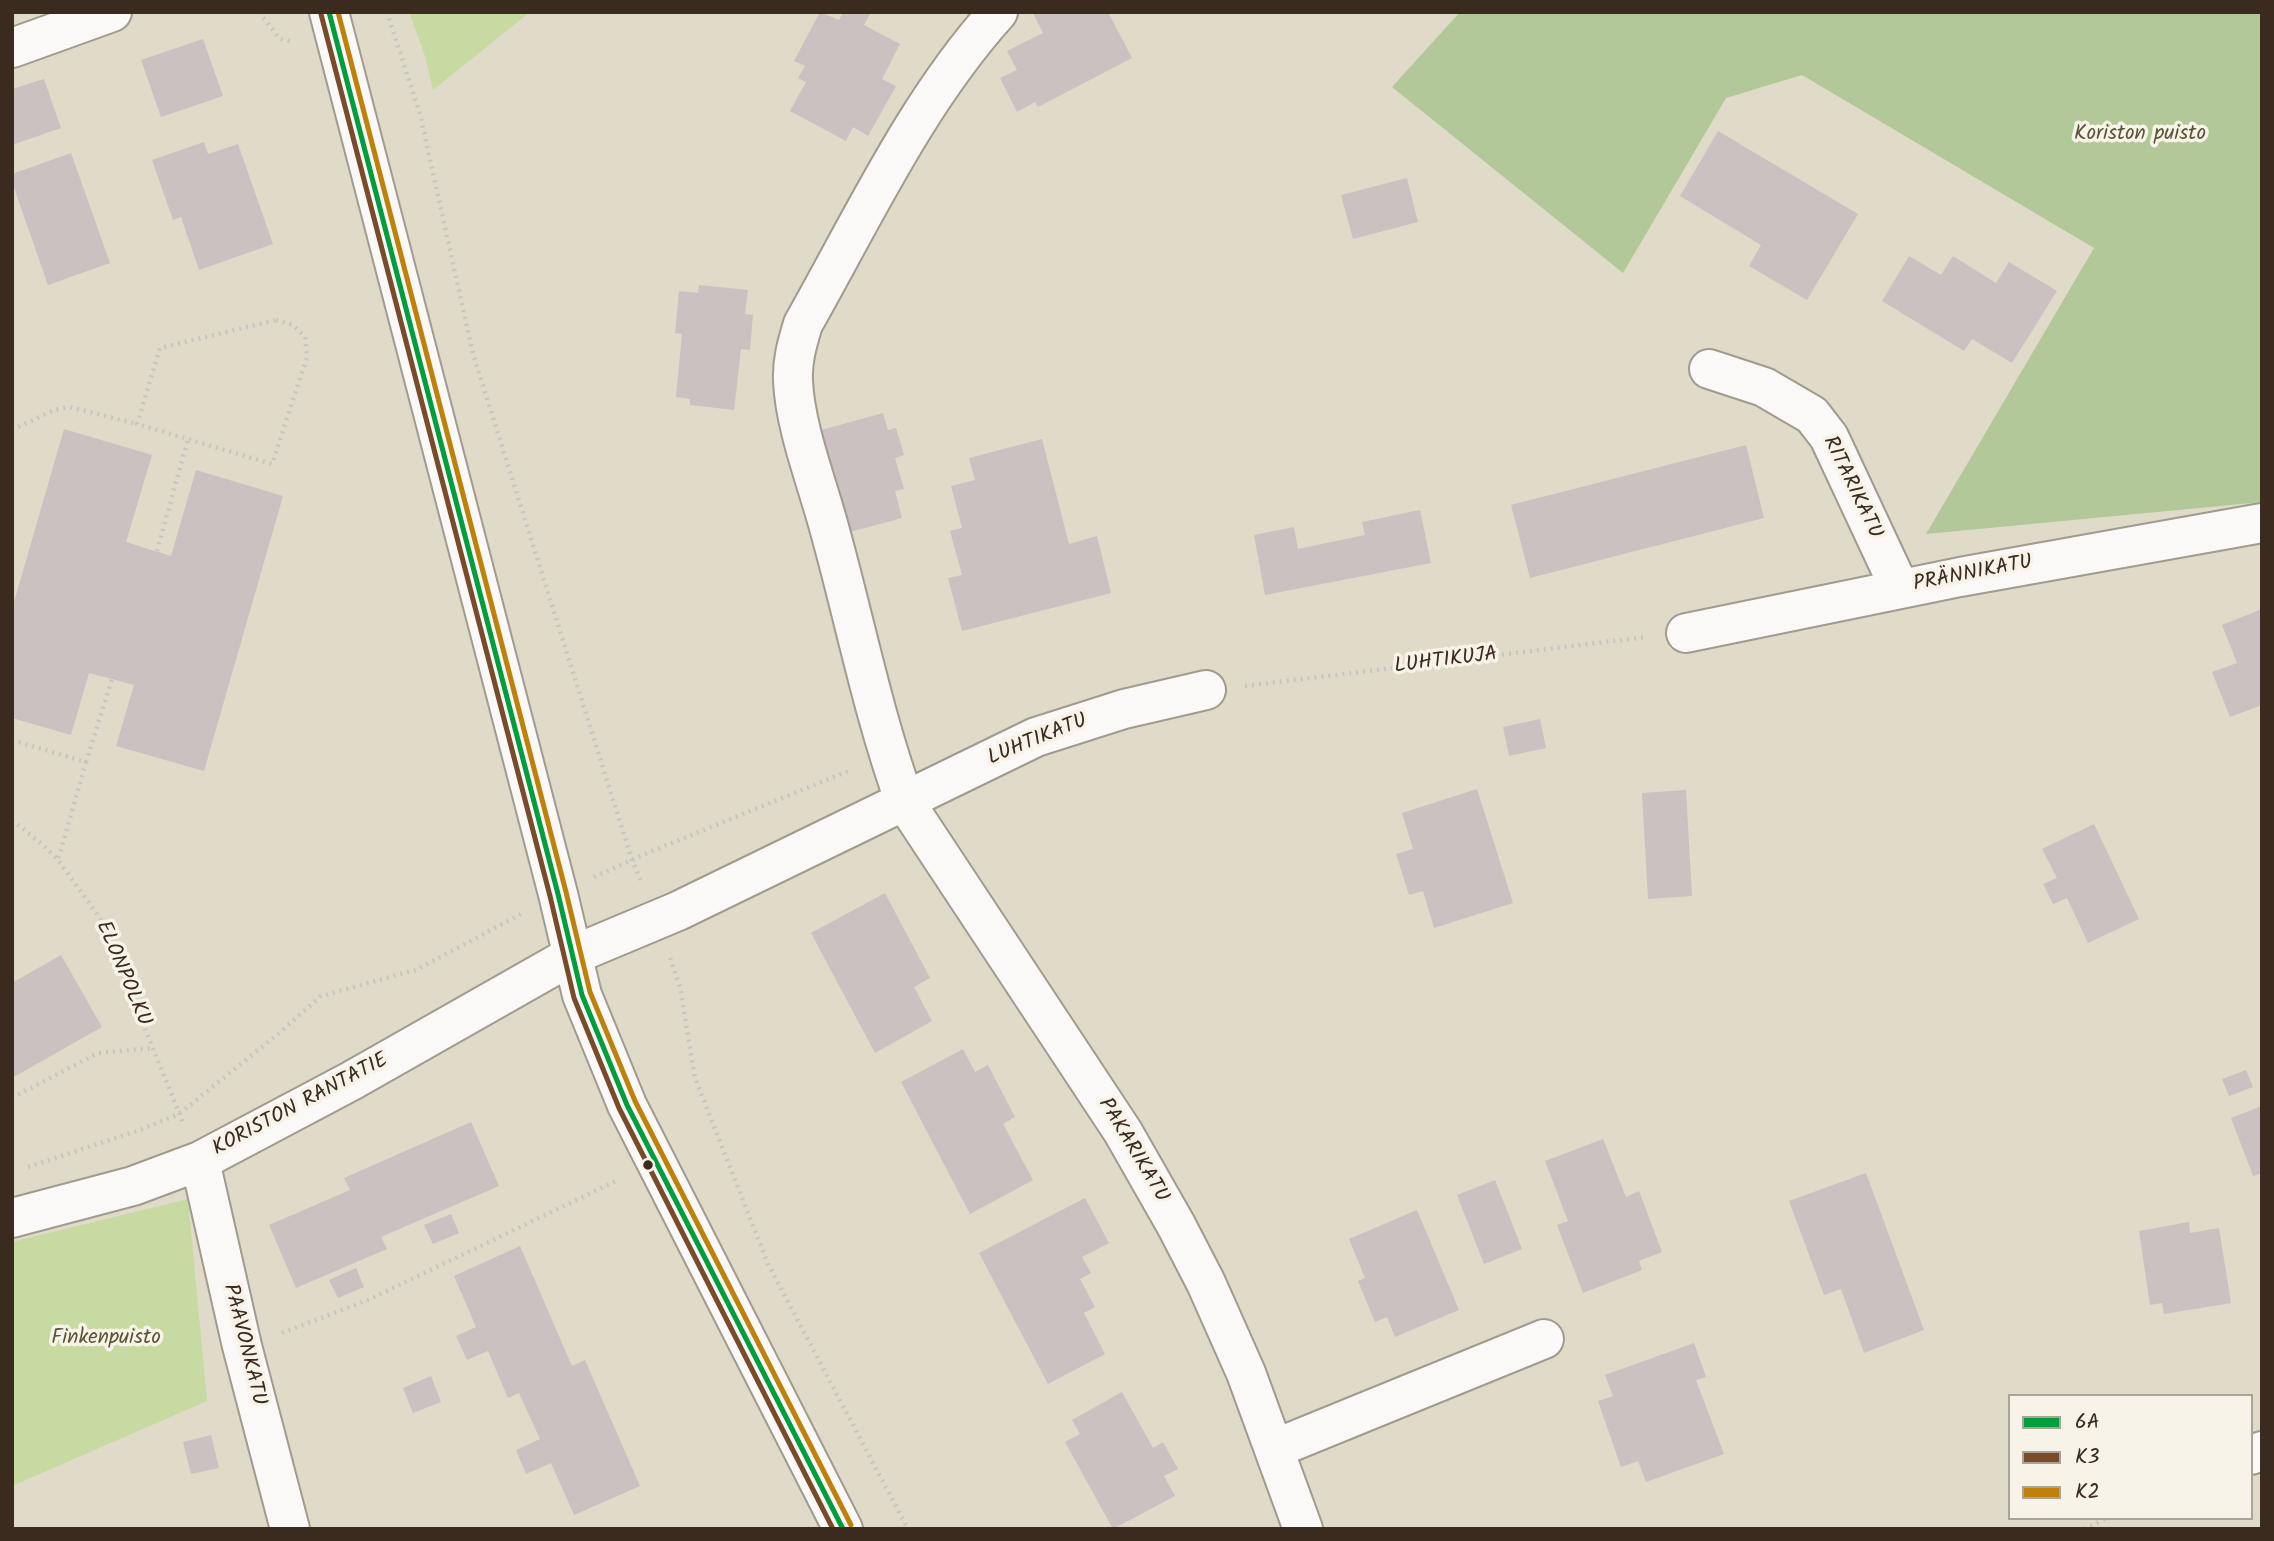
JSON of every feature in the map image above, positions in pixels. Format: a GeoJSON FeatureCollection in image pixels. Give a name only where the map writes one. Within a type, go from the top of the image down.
{"type":"FeatureCollection","features":[{"type":"Feature","properties":{"kind":"street"},"geometry":{"type":"LineString","coordinates":[[12,48],[112,12]]}},
{"type":"Feature","properties":{"kind":"street"},"geometry":{"type":"LineString","coordinates":[[329,12],[582,995],[627,1105],[844,1529]]}},
{"type":"Feature","properties":{"kind":"street","name":"PAKARIKATU"},"geometry":{"type":"LineString","coordinates":[[998,12],[967,46],[922,113],[803,324],[794,353],[793,382],[797,410],[831,532],[887,755],[905,802],[1136,1155],[1206,1283],[1245,1373],[1303,1529]]}},
{"type":"Feature","properties":{"kind":"street","name":"RITARIKATU"},"geometry":{"type":"LineString","coordinates":[[1709,369],[1764,387],[1812,415],[1829,438],[1900,589]]}},
{"type":"Feature","properties":{"kind":"street","name":"PRÄNNIKATU"},"geometry":{"type":"LineString","coordinates":[[1686,633],[1900,589],[2262,523]]}},
{"type":"Feature","properties":{"kind":"street","name":"LUHTIKATU"},"geometry":{"type":"LineString","coordinates":[[573,955],[678,911],[1036,737],[1124,709],[1206,690]]}},
{"type":"Feature","properties":{"kind":"street","name":"KORISTON RANTATIE"},"geometry":{"type":"LineString","coordinates":[[12,1218],[133,1186],[200,1161],[351,1081],[573,955]]}},
{"type":"Feature","properties":{"kind":"street","name":"PAAVONKATU"},"geometry":{"type":"LineString","coordinates":[[200,1161],[242,1346],[290,1529]]}},
{"type":"Feature","properties":{"kind":"street"},"geometry":{"type":"LineString","coordinates":[[1274,1450],[1544,1339]]}},
{"type":"Feature","properties":{"kind":"path"},"geometry":{"type":"LineString","coordinates":[[387,12],[420,114],[473,354],[632,860],[642,884]]}},
{"type":"Feature","properties":{"kind":"path"},"geometry":{"type":"LineString","coordinates":[[12,430],[54,410],[70,407],[272,464],[307,357],[304,337],[293,325],[276,320],[160,348],[137,424]]}},
{"type":"Feature","properties":{"kind":"path"},"geometry":{"type":"LineString","coordinates":[[157,551],[188,439]]}},
{"type":"Feature","properties":{"kind":"path","name":"LUHTIKUJA"},"geometry":{"type":"LineString","coordinates":[[1206,690],[1686,633]]}},
{"type":"Feature","properties":{"kind":"path"},"geometry":{"type":"LineString","coordinates":[[58,860],[112,679]]}},
{"type":"Feature","properties":{"kind":"path"},"geometry":{"type":"LineString","coordinates":[[12,740],[86,762]]}},
{"type":"Feature","properties":{"kind":"path"},"geometry":{"type":"LineString","coordinates":[[17,1171],[140,1130],[179,1114],[321,996],[416,970],[558,894],[632,860],[887,755]]}},
{"type":"Feature","properties":{"kind":"path","name":"ELONPOLKU"},"geometry":{"type":"LineString","coordinates":[[12,820],[58,860],[100,918],[179,1114]]}},
{"type":"Feature","properties":{"kind":"path"},"geometry":{"type":"LineString","coordinates":[[668,951],[680,987],[695,1078],[768,1264],[908,1529]]}},
{"type":"Feature","properties":{"kind":"path"},"geometry":{"type":"LineString","coordinates":[[12,1098],[98,1054],[152,1048]]}},
{"type":"Feature","properties":{"kind":"path"},"geometry":{"type":"LineString","coordinates":[[242,1346],[303,1327],[370,1299],[619,1180]]}},
{"type":"Feature","properties":{"kind":"path"},"geometry":{"type":"LineString","coordinates":[[2084,1529],[2103,1520]]}},
{"type":"Feature","properties":{"kind":"green space"},"geometry":{"type":"Polygon","coordinates":[[[409,12],[530,12],[433,90],[425,56],[409,12]]]}},
{"type":"Feature","properties":{"kind":"green space","name":"Koriston puisto"},"geometry":{"type":"Polygon","coordinates":[[[1460,12],[2262,12],[2262,502],[1926,534],[2094,248],[1802,75],[1726,98],[1623,273],[1392,87],[1460,12]]]}},
{"type":"Feature","properties":{"kind":"green space","name":"Finkenpuisto"},"geometry":{"type":"Polygon","coordinates":[[[188,1199],[207,1401],[12,1486],[12,1242],[188,1199]]]}},
{"type":"Feature","properties":{"kind":"building"},"geometry":{"type":"Polygon","coordinates":[[[820,12],[839,20],[843,12],[871,12],[864,25],[900,44],[882,79],[896,86],[868,136],[853,127],[846,141],[790,111],[806,82],[798,78],[805,66],[794,61],[820,12]]]}},
{"type":"Feature","properties":{"kind":"building"},"geometry":{"type":"Polygon","coordinates":[[[1108,12],[1132,58],[1038,107],[1035,102],[1017,112],[1000,78],[1017,70],[1007,51],[1043,33],[1033,13],[1108,12]]]}},
{"type":"Feature","properties":{"kind":"building"},"geometry":{"type":"Polygon","coordinates":[[[203,39],[223,96],[161,117],[141,60],[203,39]]]}},
{"type":"Feature","properties":{"kind":"building"},"geometry":{"type":"Polygon","coordinates":[[[44,79],[61,128],[12,145],[12,89],[44,79]]]}},
{"type":"Feature","properties":{"kind":"building"},"geometry":{"type":"Polygon","coordinates":[[[1718,131],[1858,214],[1807,300],[1749,266],[1761,245],[1680,196],[1718,131]]]}},
{"type":"Feature","properties":{"kind":"building"},"geometry":{"type":"Polygon","coordinates":[[[204,142],[208,154],[238,144],[273,244],[199,270],[181,217],[173,220],[152,160],[204,142]]]}},
{"type":"Feature","properties":{"kind":"building"},"geometry":{"type":"Polygon","coordinates":[[[71,153],[110,263],[48,285],[12,182],[12,174],[71,153]]]}},
{"type":"Feature","properties":{"kind":"building"},"geometry":{"type":"Polygon","coordinates":[[[1407,178],[1418,222],[1353,239],[1341,195],[1407,178]]]}},
{"type":"Feature","properties":{"kind":"building"},"geometry":{"type":"Polygon","coordinates":[[[1909,256],[1941,275],[1953,256],[1996,283],[2009,262],[2057,291],[2012,363],[1972,339],[1964,351],[1882,301],[1909,256]]]}},
{"type":"Feature","properties":{"kind":"building"},"geometry":{"type":"Polygon","coordinates":[[[699,285],[748,290],[745,314],[753,315],[750,350],[741,349],[734,410],[690,405],[690,399],[676,397],[682,334],[675,333],[679,291],[698,293],[699,285]]]}},
{"type":"Feature","properties":{"kind":"building"},"geometry":{"type":"Polygon","coordinates":[[[883,413],[888,430],[896,428],[904,455],[895,458],[904,489],[895,491],[902,518],[846,533],[818,431],[883,413]]]}},
{"type":"Feature","properties":{"kind":"building"},"geometry":{"type":"Polygon","coordinates":[[[64,429],[152,455],[126,542],[171,556],[196,470],[283,496],[204,771],[116,746],[134,685],[89,673],[71,735],[12,718],[12,609],[64,429]]]}},
{"type":"Feature","properties":{"kind":"building"},"geometry":{"type":"Polygon","coordinates":[[[1042,439],[1069,544],[1097,536],[1111,593],[962,631],[948,578],[962,575],[950,531],[962,528],[951,486],[975,480],[969,458],[1042,439]]]}},
{"type":"Feature","properties":{"kind":"building"},"geometry":{"type":"Polygon","coordinates":[[[1746,445],[1764,518],[1530,578],[1511,505],[1746,445]]]}},
{"type":"Feature","properties":{"kind":"building"},"geometry":{"type":"Polygon","coordinates":[[[1420,510],[1431,563],[1265,595],[1254,535],[1294,527],[1298,549],[1365,535],[1362,522],[1420,510]]]}},
{"type":"Feature","properties":{"kind":"building"},"geometry":{"type":"Polygon","coordinates":[[[2262,609],[2262,705],[2230,717],[2212,672],[2237,663],[2222,625],[2262,609]]]}},
{"type":"Feature","properties":{"kind":"building"},"geometry":{"type":"Polygon","coordinates":[[[1540,719],[1546,748],[1509,756],[1503,727],[1540,719]]]}},
{"type":"Feature","properties":{"kind":"building"},"geometry":{"type":"Polygon","coordinates":[[[1477,789],[1513,903],[1434,928],[1423,891],[1409,895],[1396,854],[1413,849],[1402,813],[1477,789]]]}},
{"type":"Feature","properties":{"kind":"building"},"geometry":{"type":"Polygon","coordinates":[[[1686,790],[1692,896],[1648,899],[1642,793],[1686,790]]]}},
{"type":"Feature","properties":{"kind":"building"},"geometry":{"type":"Polygon","coordinates":[[[2094,824],[2139,919],[2088,943],[2067,898],[2053,904],[2043,884],[2057,878],[2042,849],[2094,824]]]}},
{"type":"Feature","properties":{"kind":"building"},"geometry":{"type":"Polygon","coordinates":[[[885,893],[930,978],[914,987],[932,1021],[875,1053],[811,933],[885,893]]]}},
{"type":"Feature","properties":{"kind":"building"},"geometry":{"type":"Polygon","coordinates":[[[61,955],[102,1027],[12,1078],[12,983],[61,955]]]}},
{"type":"Feature","properties":{"kind":"building"},"geometry":{"type":"Polygon","coordinates":[[[963,1049],[975,1072],[988,1065],[1015,1117],[1003,1124],[1033,1180],[970,1214],[901,1082],[963,1049]]]}},
{"type":"Feature","properties":{"kind":"building"},"geometry":{"type":"Polygon","coordinates":[[[2246,1070],[2253,1087],[2229,1096],[2222,1079],[2246,1070]]]}},
{"type":"Feature","properties":{"kind":"building"},"geometry":{"type":"Polygon","coordinates":[[[2262,1106],[2262,1173],[2253,1176],[2231,1118],[2262,1106]]]}},
{"type":"Feature","properties":{"kind":"building"},"geometry":{"type":"Polygon","coordinates":[[[471,1122],[499,1186],[381,1237],[387,1249],[296,1288],[269,1225],[350,1190],[344,1178],[471,1122]]]}},
{"type":"Feature","properties":{"kind":"building"},"geometry":{"type":"Polygon","coordinates":[[[1603,1139],[1626,1197],[1639,1191],[1662,1252],[1639,1261],[1642,1270],[1583,1293],[1557,1225],[1568,1221],[1545,1161],[1603,1139]]]}},
{"type":"Feature","properties":{"kind":"building"},"geometry":{"type":"Polygon","coordinates":[[[1866,1173],[1924,1330],[1864,1353],[1841,1289],[1824,1295],[1789,1201],[1866,1173]]]}},
{"type":"Feature","properties":{"kind":"building"},"geometry":{"type":"Polygon","coordinates":[[[1495,1180],[1522,1249],[1484,1264],[1457,1195],[1495,1180]]]}},
{"type":"Feature","properties":{"kind":"building"},"geometry":{"type":"Polygon","coordinates":[[[1085,1198],[1109,1243],[1082,1257],[1091,1273],[1080,1279],[1095,1307],[1084,1313],[1105,1354],[1048,1384],[979,1253],[1085,1198]]]}},
{"type":"Feature","properties":{"kind":"building"},"geometry":{"type":"Polygon","coordinates":[[[1417,1210],[1459,1310],[1395,1337],[1387,1317],[1375,1322],[1358,1281],[1365,1278],[1349,1239],[1417,1210]]]}},
{"type":"Feature","properties":{"kind":"building"},"geometry":{"type":"Polygon","coordinates":[[[451,1214],[459,1233],[433,1244],[424,1225],[451,1214]]]}},
{"type":"Feature","properties":{"kind":"building"},"geometry":{"type":"Polygon","coordinates":[[[2189,1222],[2190,1233],[2219,1228],[2231,1303],[2164,1314],[2162,1303],[2150,1305],[2139,1231],[2189,1222]]]}},
{"type":"Feature","properties":{"kind":"building"},"geometry":{"type":"Polygon","coordinates":[[[520,1246],[572,1366],[585,1360],[640,1486],[574,1515],[551,1463],[526,1474],[516,1450],[540,1439],[519,1393],[508,1398],[488,1351],[467,1360],[456,1336],[476,1327],[454,1276],[520,1246]]]}},
{"type":"Feature","properties":{"kind":"building"},"geometry":{"type":"Polygon","coordinates":[[[356,1268],[364,1287],[338,1298],[329,1280],[356,1268]]]}},
{"type":"Feature","properties":{"kind":"building"},"geometry":{"type":"Polygon","coordinates":[[[1694,1343],[1706,1377],[1696,1380],[1724,1454],[1646,1482],[1638,1461],[1621,1467],[1598,1401],[1613,1396],[1605,1375],[1694,1343]]]}},
{"type":"Feature","properties":{"kind":"building"},"geometry":{"type":"Polygon","coordinates":[[[431,1376],[441,1402],[413,1413],[403,1388],[431,1376]]]}},
{"type":"Feature","properties":{"kind":"building"},"geometry":{"type":"Polygon","coordinates":[[[1122,1392],[1153,1448],[1163,1442],[1178,1469],[1164,1476],[1175,1496],[1113,1529],[1065,1442],[1080,1434],[1072,1420],[1122,1392]]]}},
{"type":"Feature","properties":{"kind":"building"},"geometry":{"type":"Polygon","coordinates":[[[211,1435],[219,1468],[191,1474],[183,1442],[211,1435]]]}},
{"type":"Feature","properties":{"kind":"transit line","name":"6A"},"geometry":{"type":"LineString","coordinates":[[329,12],[582,995],[627,1105],[843,1529]]}},
{"type":"Feature","properties":{"kind":"transit line","name":"K2"},"geometry":{"type":"LineString","coordinates":[[338,12],[590,992],[635,1101],[851,1525]]}},
{"type":"Feature","properties":{"kind":"transit line","name":"K3"},"geometry":{"type":"LineString","coordinates":[[321,14],[550,896],[574,998],[619,1108],[833,1529]]}}]}
